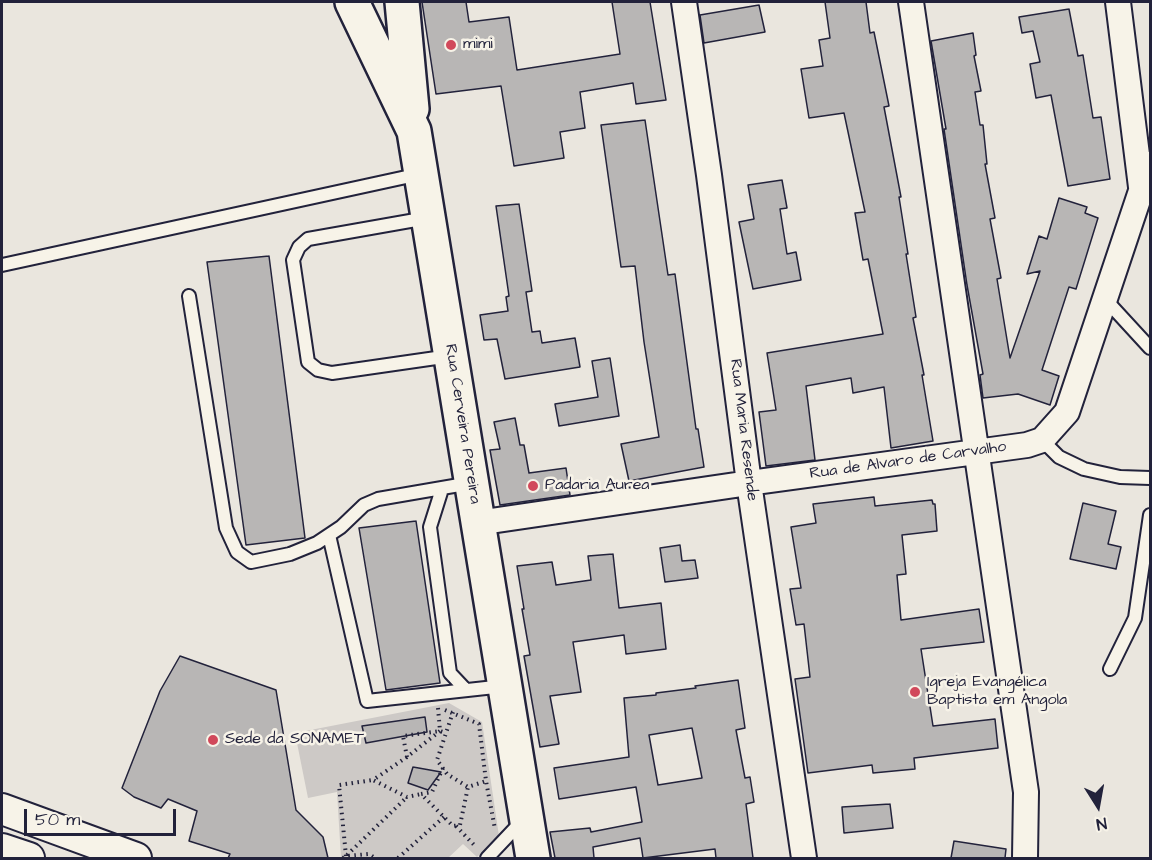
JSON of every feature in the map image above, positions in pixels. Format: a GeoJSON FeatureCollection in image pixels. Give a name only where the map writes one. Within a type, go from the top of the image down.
{"type":"FeatureCollection","features":[{"type":"Feature","properties":{"kind":"main road","name":"Rua Cerveira Pereira"},"geometry":{"type":"LineString","coordinates":[[352,2],[414,131],[451,356],[456,486],[477,523],[533,858]]}},
{"type":"Feature","properties":{"kind":"main road"},"geometry":{"type":"LineString","coordinates":[[402,2],[414,131]]}},
{"type":"Feature","properties":{"kind":"street","name":"Rua Maria Resende"},"geometry":{"type":"LineString","coordinates":[[684,2],[749,483],[804,858]]}},
{"type":"Feature","properties":{"kind":"street"},"geometry":{"type":"LineString","coordinates":[[911,2],[1026,792],[1025,858]]}},
{"type":"Feature","properties":{"kind":"street"},"geometry":{"type":"LineString","coordinates":[[1119,2],[1142,190]]}},
{"type":"Feature","properties":{"kind":"street"},"geometry":{"type":"LineString","coordinates":[[1042,440],[1067,412],[1150,164]]}},
{"type":"Feature","properties":{"kind":"street","name":"Rua de Alvaro de Carvalho"},"geometry":{"type":"LineString","coordinates":[[477,523],[1028,445],[1042,440]]}},
{"type":"Feature","properties":{"kind":"street"},"geometry":{"type":"LineString","coordinates":[[2,810],[136,858]]}},
{"type":"Feature","properties":{"kind":"street"},"geometry":{"type":"LineString","coordinates":[[2,849],[29,858]]}},
{"type":"Feature","properties":{"kind":"lane"},"geometry":{"type":"LineString","coordinates":[[2,265],[421,174]]}},
{"type":"Feature","properties":{"kind":"lane"},"geometry":{"type":"LineString","coordinates":[[428,218],[308,239],[299,247],[293,260],[308,362],[318,370],[332,374],[451,356]]}},
{"type":"Feature","properties":{"kind":"lane"},"geometry":{"type":"LineString","coordinates":[[189,297],[226,528],[237,552],[251,562],[290,554],[317,543],[341,526],[364,505],[378,499],[456,486]]}},
{"type":"Feature","properties":{"kind":"lane"},"geometry":{"type":"LineString","coordinates":[[1105,299],[1150,348]]}},
{"type":"Feature","properties":{"kind":"lane"},"geometry":{"type":"LineString","coordinates":[[1042,440],[1059,457],[1084,469],[1120,477],[1150,478]]}},
{"type":"Feature","properties":{"kind":"lane"},"geometry":{"type":"LineString","coordinates":[[456,486],[430,527],[450,673],[466,690]]}},
{"type":"Feature","properties":{"kind":"lane"},"geometry":{"type":"LineString","coordinates":[[1110,669],[1135,618],[1150,515]]}},
{"type":"Feature","properties":{"kind":"lane"},"geometry":{"type":"LineString","coordinates":[[329,535],[367,701],[505,686]]}},
{"type":"Feature","properties":{"kind":"lane"},"geometry":{"type":"LineString","coordinates":[[482,854],[527,815]]}},
{"type":"Feature","properties":{"kind":"path"},"geometry":{"type":"LineString","coordinates":[[440,731],[438,708],[479,724],[486,781],[497,837]]}},
{"type":"Feature","properties":{"kind":"path"},"geometry":{"type":"LineString","coordinates":[[453,712],[437,760],[447,774],[468,787]]}},
{"type":"Feature","properties":{"kind":"path"},"geometry":{"type":"LineString","coordinates":[[344,857],[339,785],[373,780],[440,731]]}},
{"type":"Feature","properties":{"kind":"path"},"geometry":{"type":"LineString","coordinates":[[407,757],[404,736],[440,731],[446,733]]}},
{"type":"Feature","properties":{"kind":"path"},"geometry":{"type":"LineString","coordinates":[[344,857],[407,797],[432,792],[443,768]]}},
{"type":"Feature","properties":{"kind":"path"},"geometry":{"type":"LineString","coordinates":[[373,780],[407,797]]}},
{"type":"Feature","properties":{"kind":"path"},"geometry":{"type":"LineString","coordinates":[[468,787],[486,781]]}},
{"type":"Feature","properties":{"kind":"path"},"geometry":{"type":"LineString","coordinates":[[456,826],[460,825],[468,787]]}},
{"type":"Feature","properties":{"kind":"path"},"geometry":{"type":"LineString","coordinates":[[421,794],[482,854]]}},
{"type":"Feature","properties":{"kind":"path"},"geometry":{"type":"LineString","coordinates":[[398,858],[444,817]]}},
{"type":"Feature","properties":{"kind":"path"},"geometry":{"type":"LineString","coordinates":[[344,857],[375,858]]}},
{"type":"Feature","properties":{"kind":"shaded area"},"geometry":{"type":"Polygon","coordinates":[[[449,703],[482,722],[499,836],[477,857],[463,844],[448,858],[341,858],[337,792],[308,798],[295,733],[449,703]]]}},
{"type":"Feature","properties":{"kind":"building"},"geometry":{"type":"Polygon","coordinates":[[[422,2],[466,2],[469,22],[509,17],[517,70],[620,54],[612,2],[650,2],[666,100],[636,104],[633,83],[580,92],[585,128],[560,132],[564,158],[514,166],[501,86],[436,94],[422,2]]]}},
{"type":"Feature","properties":{"kind":"building"},"geometry":{"type":"Polygon","coordinates":[[[825,2],[866,2],[870,33],[874,32],[889,106],[884,107],[901,197],[899,197],[908,254],[906,254],[916,317],[913,318],[933,441],[891,448],[884,387],[853,393],[851,378],[806,386],[815,460],[766,466],[759,412],[776,410],[767,353],[883,334],[868,259],[863,260],[855,213],[865,212],[844,113],[809,118],[801,69],[823,66],[819,40],[830,38],[825,2]]]}},
{"type":"Feature","properties":{"kind":"building"},"geometry":{"type":"Polygon","coordinates":[[[759,5],[765,32],[704,43],[700,15],[759,5]]]}},
{"type":"Feature","properties":{"kind":"building"},"geometry":{"type":"Polygon","coordinates":[[[1069,9],[1078,56],[1083,55],[1093,118],[1101,117],[1110,179],[1068,186],[1051,95],[1036,98],[1030,64],[1040,62],[1033,31],[1022,33],[1019,17],[1069,9]]]}},
{"type":"Feature","properties":{"kind":"building"},"geometry":{"type":"Polygon","coordinates":[[[973,33],[976,55],[974,56],[981,91],[975,92],[980,125],[983,125],[987,164],[985,164],[995,218],[990,219],[1001,278],[997,279],[1010,358],[1040,271],[1027,274],[1039,236],[1047,239],[1059,198],[1087,207],[1085,213],[1098,218],[1076,289],[1069,287],[1042,370],[1059,376],[1050,405],[1018,394],[983,398],[980,375],[983,374],[967,285],[944,129],[946,129],[931,41],[973,33]]]}},
{"type":"Feature","properties":{"kind":"building"},"geometry":{"type":"Polygon","coordinates":[[[645,120],[668,275],[675,274],[696,429],[698,429],[704,467],[629,481],[621,444],[659,437],[635,266],[621,267],[601,125],[645,120]]]}},
{"type":"Feature","properties":{"kind":"building"},"geometry":{"type":"Polygon","coordinates":[[[782,180],[787,208],[780,209],[787,254],[796,252],[801,280],[753,289],[739,222],[754,219],[748,185],[782,180]]]}},
{"type":"Feature","properties":{"kind":"building"},"geometry":{"type":"Polygon","coordinates":[[[519,204],[532,291],[526,292],[532,332],[540,331],[542,343],[575,338],[580,367],[505,379],[497,339],[484,340],[480,315],[508,311],[506,297],[509,296],[496,206],[519,204]]]}},
{"type":"Feature","properties":{"kind":"building"},"geometry":{"type":"Polygon","coordinates":[[[269,256],[305,538],[246,545],[207,262],[269,256]]]}},
{"type":"Feature","properties":{"kind":"building"},"geometry":{"type":"Polygon","coordinates":[[[610,358],[619,416],[559,426],[555,404],[598,397],[592,361],[610,358]]]}},
{"type":"Feature","properties":{"kind":"building","name":"Padaria Aurea"},"geometry":{"type":"Polygon","coordinates":[[[515,418],[520,445],[524,445],[529,473],[566,468],[570,495],[500,505],[490,450],[500,449],[494,422],[515,418]]]}},
{"type":"Feature","properties":{"kind":"building"},"geometry":{"type":"Polygon","coordinates":[[[874,497],[875,506],[932,500],[935,504],[937,531],[902,535],[906,574],[897,575],[901,620],[979,609],[984,642],[921,649],[933,726],[995,719],[998,748],[914,758],[915,769],[873,773],[872,765],[808,773],[795,679],[810,677],[804,624],[796,625],[790,589],[801,588],[791,527],[816,523],[813,504],[874,497]]]}},
{"type":"Feature","properties":{"kind":"building"},"geometry":{"type":"Polygon","coordinates":[[[1083,503],[1116,511],[1108,544],[1121,547],[1116,569],[1070,559],[1083,503]]]}},
{"type":"Feature","properties":{"kind":"building"},"geometry":{"type":"Polygon","coordinates":[[[416,521],[440,683],[386,690],[359,528],[416,521]]]}},
{"type":"Feature","properties":{"kind":"building"},"geometry":{"type":"Polygon","coordinates":[[[680,545],[682,561],[695,560],[698,578],[665,582],[660,548],[680,545]]]}},
{"type":"Feature","properties":{"kind":"building"},"geometry":{"type":"Polygon","coordinates":[[[613,554],[619,608],[661,603],[666,649],[626,654],[624,635],[573,642],[581,692],[550,696],[559,744],[540,747],[524,656],[530,655],[517,566],[552,562],[556,585],[591,580],[588,556],[613,554]]]}},
{"type":"Feature","properties":{"kind":"building","name":"Sede da SONAMET"},"geometry":{"type":"Polygon","coordinates":[[[180,656],[276,690],[296,810],[323,837],[328,858],[228,858],[230,854],[189,841],[197,811],[168,799],[161,808],[134,797],[122,788],[160,691],[180,656]]]}},
{"type":"Feature","properties":{"kind":"building"},"geometry":{"type":"Polygon","coordinates":[[[738,680],[745,728],[736,730],[745,778],[750,777],[754,802],[746,804],[753,858],[716,858],[715,849],[643,858],[640,838],[593,847],[594,858],[555,858],[550,832],[590,828],[591,832],[642,822],[636,787],[559,799],[554,768],[629,757],[624,698],[656,695],[656,693],[696,688],[695,686],[738,680]],[[692,728],[649,735],[658,785],[702,778],[692,728]]]}},
{"type":"Feature","properties":{"kind":"building"},"geometry":{"type":"Polygon","coordinates":[[[425,717],[427,732],[366,743],[362,726],[425,717]]]}},
{"type":"Feature","properties":{"kind":"building"},"geometry":{"type":"Polygon","coordinates":[[[413,767],[441,772],[428,790],[408,783],[413,767]]]}},
{"type":"Feature","properties":{"kind":"building"},"geometry":{"type":"Polygon","coordinates":[[[890,804],[893,828],[844,833],[842,807],[890,804]]]}},
{"type":"Feature","properties":{"kind":"building"},"geometry":{"type":"Polygon","coordinates":[[[954,841],[1006,849],[1005,858],[951,858],[954,841]]]}},
{"type":"Feature","properties":{"kind":"place","name":"mimi"},"geometry":{"type":"Point","coordinates":[451,45]}},
{"type":"Feature","properties":{"kind":"place","name":"Padaria Aurea"},"geometry":{"type":"Point","coordinates":[533,486]}},
{"type":"Feature","properties":{"kind":"place","name":"Igreja Evangélica Baptista em Angola"},"geometry":{"type":"Point","coordinates":[915,692]}},
{"type":"Feature","properties":{"kind":"place","name":"Sede da SONAMET"},"geometry":{"type":"Point","coordinates":[213,740]}}]}
